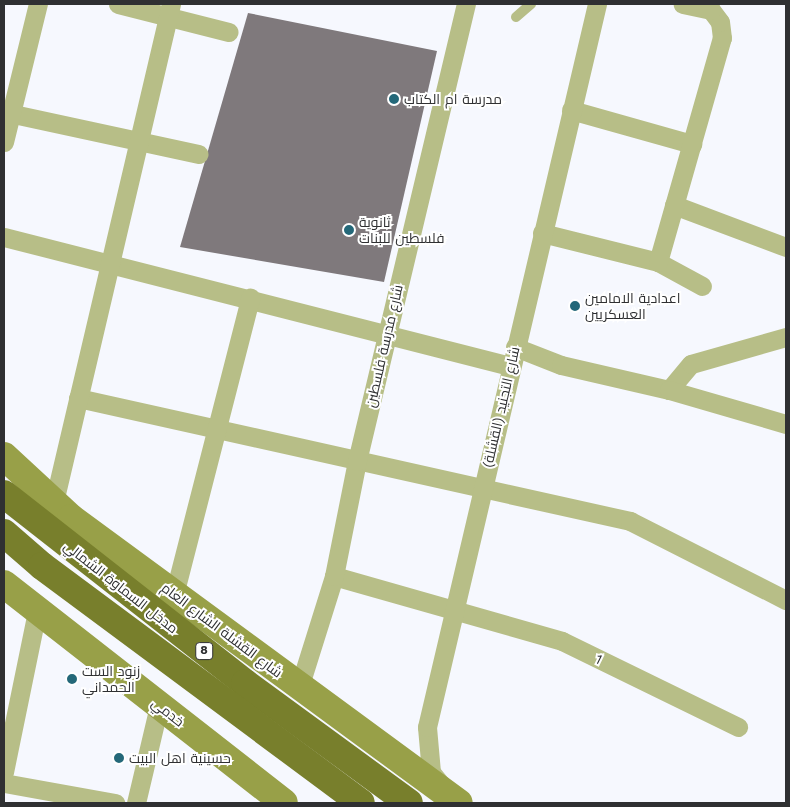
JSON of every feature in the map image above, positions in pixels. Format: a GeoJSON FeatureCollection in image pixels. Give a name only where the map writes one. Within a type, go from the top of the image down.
{"type":"FeatureCollection","features":[{"type":"Feature","properties":{"kind":"highway","name":"مدخل السماوة الشمالي"},"geometry":{"type":"LineString","coordinates":[[4,494],[245,683],[409,803]]}},
{"type":"Feature","properties":{"kind":"highway","name":"8"},"geometry":{"type":"LineString","coordinates":[[4,533],[73,590],[361,803]]}},
{"type":"Feature","properties":{"kind":"main road","name":"شارع القشلة الشارع العام"},"geometry":{"type":"LineString","coordinates":[[4,456],[54,502],[174,595],[299,688],[454,799]]}},
{"type":"Feature","properties":{"kind":"main road","name":"خدمي"},"geometry":{"type":"LineString","coordinates":[[4,584],[284,803]]}},
{"type":"Feature","properties":{"kind":"street"},"geometry":{"type":"LineString","coordinates":[[4,142],[7,112],[38,4]]}},
{"type":"Feature","properties":{"kind":"street"},"geometry":{"type":"LineString","coordinates":[[118,4],[169,10],[229,32]]}},
{"type":"Feature","properties":{"kind":"street","name":"شارع مدرسة فلسطين"},"geometry":{"type":"LineString","coordinates":[[299,688],[334,576],[357,461],[466,4]]}},
{"type":"Feature","properties":{"kind":"street","name":"شارع التجنيد (القشلة)"},"geometry":{"type":"LineString","coordinates":[[454,799],[431,772],[427,727],[510,366],[597,4]]}},
{"type":"Feature","properties":{"kind":"street"},"geometry":{"type":"LineString","coordinates":[[658,262],[722,38],[720,22],[711,10],[683,4]]}},
{"type":"Feature","properties":{"kind":"street"},"geometry":{"type":"LineString","coordinates":[[54,502],[169,10]]}},
{"type":"Feature","properties":{"kind":"street"},"geometry":{"type":"LineString","coordinates":[[571,110],[692,144]]}},
{"type":"Feature","properties":{"kind":"street"},"geometry":{"type":"LineString","coordinates":[[7,112],[199,154]]}},
{"type":"Feature","properties":{"kind":"street"},"geometry":{"type":"LineString","coordinates":[[674,205],[786,246]]}},
{"type":"Feature","properties":{"kind":"street"},"geometry":{"type":"LineString","coordinates":[[542,233],[658,262],[702,286]]}},
{"type":"Feature","properties":{"kind":"street"},"geometry":{"type":"LineString","coordinates":[[4,237],[110,262],[510,366]]}},
{"type":"Feature","properties":{"kind":"street"},"geometry":{"type":"LineString","coordinates":[[174,595],[218,430],[250,298]]}},
{"type":"Feature","properties":{"kind":"street"},"geometry":{"type":"LineString","coordinates":[[669,390],[692,364],[786,337]]}},
{"type":"Feature","properties":{"kind":"street"},"geometry":{"type":"LineString","coordinates":[[515,347],[561,365],[669,390],[786,424]]}},
{"type":"Feature","properties":{"kind":"street"},"geometry":{"type":"LineString","coordinates":[[78,398],[630,521],[786,600]]}},
{"type":"Feature","properties":{"kind":"street","name":"1"},"geometry":{"type":"LineString","coordinates":[[334,576],[562,641],[738,727]]}},
{"type":"Feature","properties":{"kind":"street"},"geometry":{"type":"LineString","coordinates":[[4,772],[38,610]]}},
{"type":"Feature","properties":{"kind":"street"},"geometry":{"type":"LineString","coordinates":[[136,803],[159,706]]}},
{"type":"Feature","properties":{"kind":"street"},"geometry":{"type":"LineString","coordinates":[[4,783],[115,803]]}},
{"type":"Feature","properties":{"kind":"lane"},"geometry":{"type":"LineString","coordinates":[[516,17],[531,4]]}},
{"type":"Feature","properties":{"kind":"building","name":"ثانوية فلسطين للبنات"},"geometry":{"type":"Polygon","coordinates":[[[248,13],[437,51],[384,282],[180,247],[248,13]]]}},
{"type":"Feature","properties":{"kind":"place","name":"مدرسة ام الكتاب"},"geometry":{"type":"Point","coordinates":[394,99]}},
{"type":"Feature","properties":{"kind":"place","name":"ثانوية فلسطين للبنات"},"geometry":{"type":"Point","coordinates":[349,230]}},
{"type":"Feature","properties":{"kind":"place","name":"اعدادية الامامين العسكريين"},"geometry":{"type":"Point","coordinates":[575,306]}},
{"type":"Feature","properties":{"kind":"place","name":"زنود الست الحمداني"},"geometry":{"type":"Point","coordinates":[72,679]}},
{"type":"Feature","properties":{"kind":"place","name":"حسينية اهل البيت"},"geometry":{"type":"Point","coordinates":[119,758]}}]}
